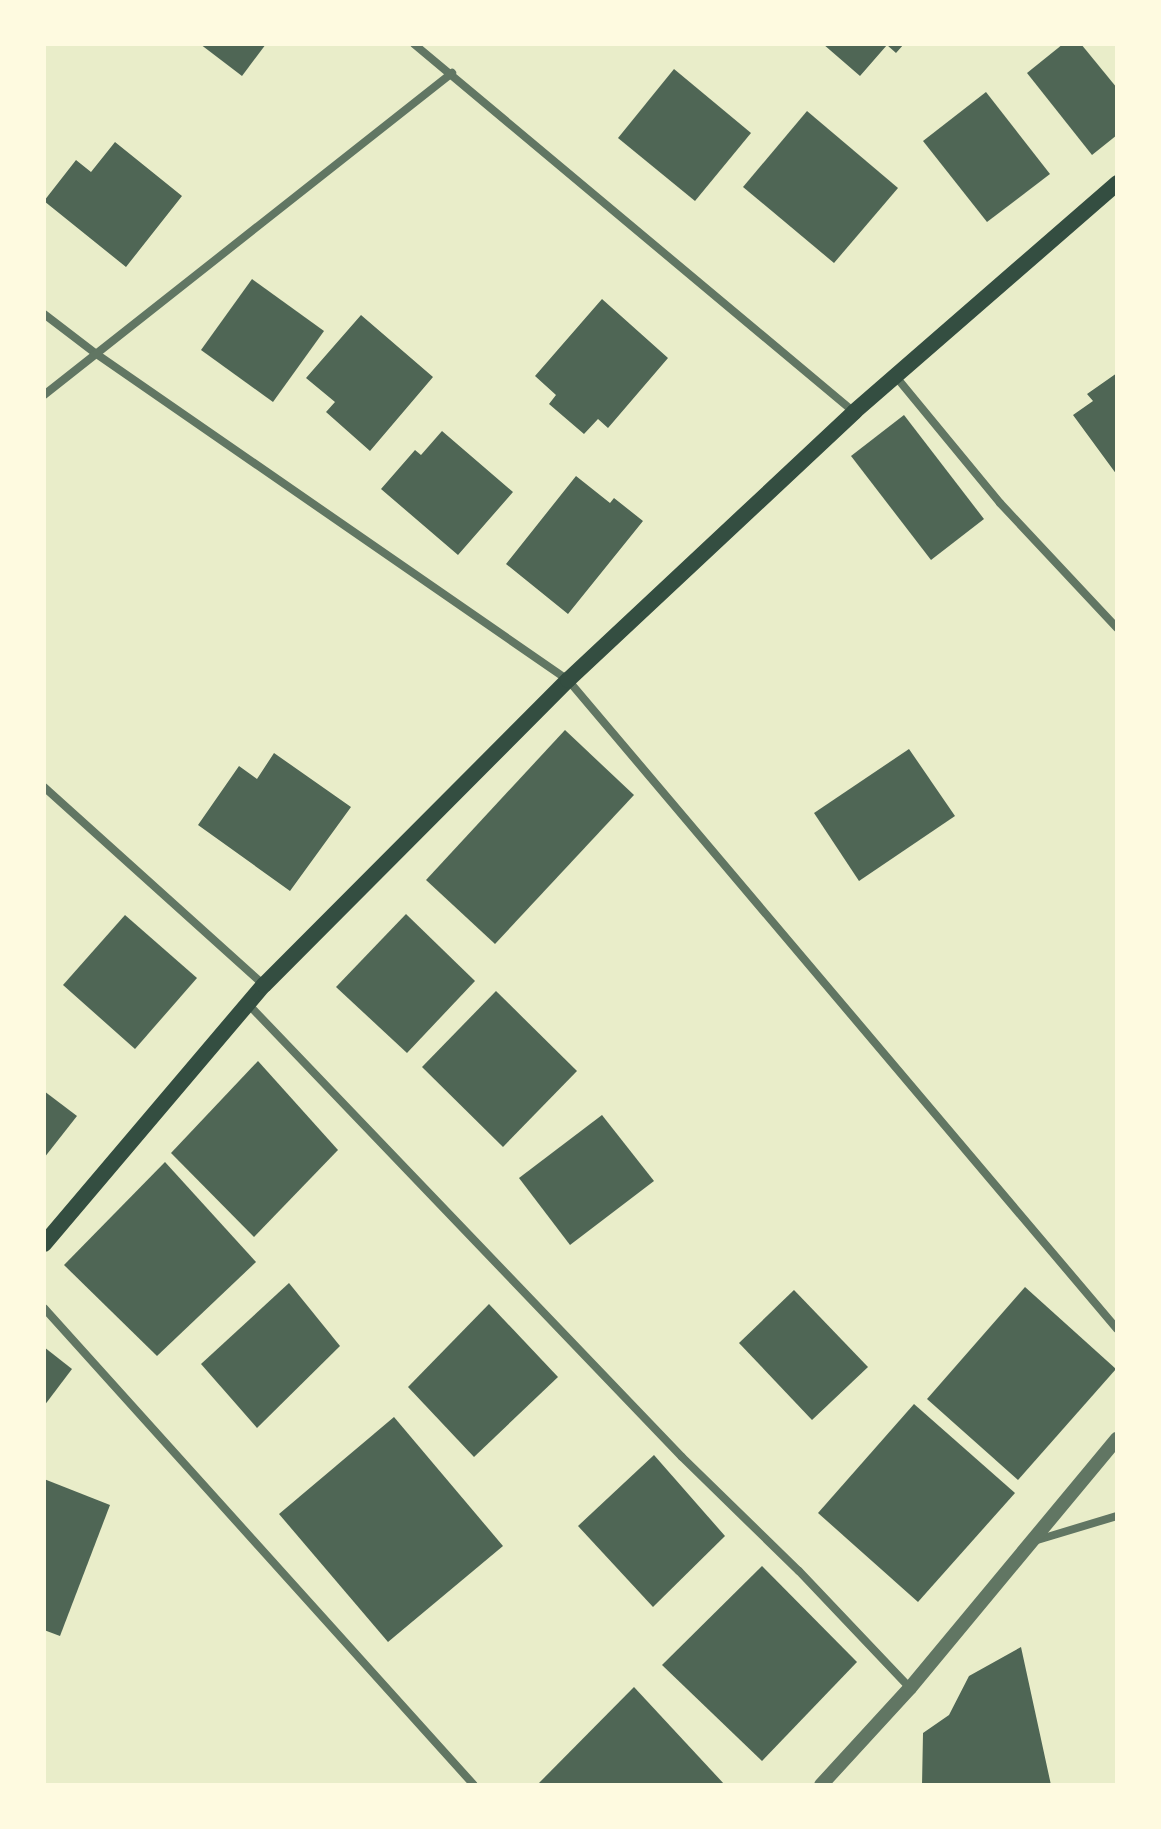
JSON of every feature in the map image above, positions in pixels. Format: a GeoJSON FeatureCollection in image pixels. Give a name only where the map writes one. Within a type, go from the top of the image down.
{"type":"FeatureCollection","features":[{"type":"Feature","properties":{"kind":"main road"},"geometry":{"type":"LineString","coordinates":[[44,1244],[264,985],[568,680],[854,412],[897,378],[1117,183]]}},
{"type":"Feature","properties":{"kind":"street"},"geometry":{"type":"LineString","coordinates":[[414,44],[854,412]]}},
{"type":"Feature","properties":{"kind":"street"},"geometry":{"type":"LineString","coordinates":[[44,395],[452,73]]}},
{"type":"Feature","properties":{"kind":"street"},"geometry":{"type":"LineString","coordinates":[[44,314],[95,353],[568,680],[1117,1329]]}},
{"type":"Feature","properties":{"kind":"street"},"geometry":{"type":"LineString","coordinates":[[897,378],[1000,503],[1117,628]]}},
{"type":"Feature","properties":{"kind":"street"},"geometry":{"type":"LineString","coordinates":[[44,787],[264,985]]}},
{"type":"Feature","properties":{"kind":"street"},"geometry":{"type":"LineString","coordinates":[[248,1004],[682,1457],[799,1571],[910,1688]]}},
{"type":"Feature","properties":{"kind":"street"},"geometry":{"type":"LineString","coordinates":[[44,1308],[474,1785]]}},
{"type":"Feature","properties":{"kind":"street"},"geometry":{"type":"LineString","coordinates":[[821,1785],[910,1688],[1117,1439]]}},
{"type":"Feature","properties":{"kind":"street"},"geometry":{"type":"LineString","coordinates":[[1031,1542],[1117,1516]]}},
{"type":"Feature","properties":{"kind":"building"},"geometry":{"type":"Polygon","coordinates":[[[200,44],[266,44],[242,76],[200,44]]]}},
{"type":"Feature","properties":{"kind":"building"},"geometry":{"type":"Polygon","coordinates":[[[823,44],[904,44],[896,53],[887,45],[860,76],[823,44]]]}},
{"type":"Feature","properties":{"kind":"building"},"geometry":{"type":"Polygon","coordinates":[[[1063,44],[1081,44],[1117,88],[1117,135],[1092,155],[1027,73],[1063,44]]]}},
{"type":"Feature","properties":{"kind":"building"},"geometry":{"type":"Polygon","coordinates":[[[674,69],[751,133],[695,201],[618,138],[674,69]]]}},
{"type":"Feature","properties":{"kind":"building"},"geometry":{"type":"Polygon","coordinates":[[[986,92],[1050,174],[987,222],[923,141],[986,92]]]}},
{"type":"Feature","properties":{"kind":"building"},"geometry":{"type":"Polygon","coordinates":[[[807,111],[898,188],[834,263],[743,187],[807,111]]]}},
{"type":"Feature","properties":{"kind":"building"},"geometry":{"type":"Polygon","coordinates":[[[115,142],[182,196],[126,267],[44,201],[76,160],[91,172],[115,142]]]}},
{"type":"Feature","properties":{"kind":"building"},"geometry":{"type":"Polygon","coordinates":[[[252,279],[324,331],[273,402],[201,350],[252,279]]]}},
{"type":"Feature","properties":{"kind":"building"},"geometry":{"type":"Polygon","coordinates":[[[602,299],[668,358],[608,428],[598,419],[584,434],[549,404],[556,395],[535,376],[602,299]]]}},
{"type":"Feature","properties":{"kind":"building"},"geometry":{"type":"Polygon","coordinates":[[[361,315],[433,377],[370,451],[326,412],[335,402],[306,378],[361,315]]]}},
{"type":"Feature","properties":{"kind":"building"},"geometry":{"type":"Polygon","coordinates":[[[1117,373],[1117,475],[1073,415],[1093,401],[1087,394],[1117,373]]]}},
{"type":"Feature","properties":{"kind":"building"},"geometry":{"type":"Polygon","coordinates":[[[904,415],[984,519],[931,560],[851,456],[904,415]]]}},
{"type":"Feature","properties":{"kind":"building"},"geometry":{"type":"Polygon","coordinates":[[[442,431],[513,492],[458,555],[381,489],[415,450],[421,455],[442,431]]]}},
{"type":"Feature","properties":{"kind":"building"},"geometry":{"type":"Polygon","coordinates":[[[576,476],[610,503],[614,498],[643,521],[568,614],[506,564],[576,476]]]}},
{"type":"Feature","properties":{"kind":"building"},"geometry":{"type":"Polygon","coordinates":[[[565,730],[634,795],[495,944],[426,880],[565,730]]]}},
{"type":"Feature","properties":{"kind":"building"},"geometry":{"type":"Polygon","coordinates":[[[909,749],[955,816],[859,881],[814,813],[909,749]]]}},
{"type":"Feature","properties":{"kind":"building"},"geometry":{"type":"Polygon","coordinates":[[[274,753],[351,807],[290,891],[198,825],[239,766],[257,779],[274,753]]]}},
{"type":"Feature","properties":{"kind":"building"},"geometry":{"type":"Polygon","coordinates":[[[406,914],[475,981],[407,1053],[336,987],[406,914]]]}},
{"type":"Feature","properties":{"kind":"building"},"geometry":{"type":"Polygon","coordinates":[[[125,915],[197,978],[135,1049],[63,985],[125,915]]]}},
{"type":"Feature","properties":{"kind":"building"},"geometry":{"type":"Polygon","coordinates":[[[496,991],[577,1071],[503,1147],[422,1067],[496,991]]]}},
{"type":"Feature","properties":{"kind":"building"},"geometry":{"type":"Polygon","coordinates":[[[258,1061],[338,1150],[254,1237],[171,1153],[258,1061]]]}},
{"type":"Feature","properties":{"kind":"building"},"geometry":{"type":"Polygon","coordinates":[[[44,1091],[77,1116],[44,1158],[44,1091]]]}},
{"type":"Feature","properties":{"kind":"building"},"geometry":{"type":"Polygon","coordinates":[[[602,1115],[654,1181],[570,1245],[519,1178],[602,1115]]]}},
{"type":"Feature","properties":{"kind":"building"},"geometry":{"type":"Polygon","coordinates":[[[165,1162],[256,1262],[157,1356],[64,1265],[165,1162]]]}},
{"type":"Feature","properties":{"kind":"building"},"geometry":{"type":"Polygon","coordinates":[[[289,1283],[340,1346],[257,1428],[201,1364],[289,1283]]]}},
{"type":"Feature","properties":{"kind":"building"},"geometry":{"type":"Polygon","coordinates":[[[1025,1287],[1116,1369],[1018,1480],[927,1399],[1025,1287]]]}},
{"type":"Feature","properties":{"kind":"building"},"geometry":{"type":"Polygon","coordinates":[[[794,1290],[868,1367],[812,1420],[739,1343],[794,1290]]]}},
{"type":"Feature","properties":{"kind":"building"},"geometry":{"type":"Polygon","coordinates":[[[489,1304],[558,1377],[474,1457],[408,1387],[489,1304]]]}},
{"type":"Feature","properties":{"kind":"building"},"geometry":{"type":"Polygon","coordinates":[[[44,1347],[72,1369],[44,1406],[44,1347]]]}},
{"type":"Feature","properties":{"kind":"building"},"geometry":{"type":"Polygon","coordinates":[[[914,1404],[1015,1493],[918,1602],[818,1513],[914,1404]]]}},
{"type":"Feature","properties":{"kind":"building"},"geometry":{"type":"Polygon","coordinates":[[[394,1417],[503,1546],[388,1642],[279,1514],[394,1417]]]}},
{"type":"Feature","properties":{"kind":"building"},"geometry":{"type":"Polygon","coordinates":[[[654,1455],[725,1536],[653,1607],[578,1526],[654,1455]]]}},
{"type":"Feature","properties":{"kind":"building"},"geometry":{"type":"Polygon","coordinates":[[[44,1479],[110,1505],[60,1636],[44,1630],[44,1479]]]}},
{"type":"Feature","properties":{"kind":"building"},"geometry":{"type":"Polygon","coordinates":[[[762,1566],[857,1662],[762,1761],[662,1665],[762,1566]]]}},
{"type":"Feature","properties":{"kind":"building"},"geometry":{"type":"Polygon","coordinates":[[[1021,1647],[1051,1785],[922,1785],[923,1733],[949,1715],[969,1676],[1021,1647]]]}},
{"type":"Feature","properties":{"kind":"building"},"geometry":{"type":"Polygon","coordinates":[[[634,1687],[725,1785],[537,1785],[634,1687]]]}}]}
